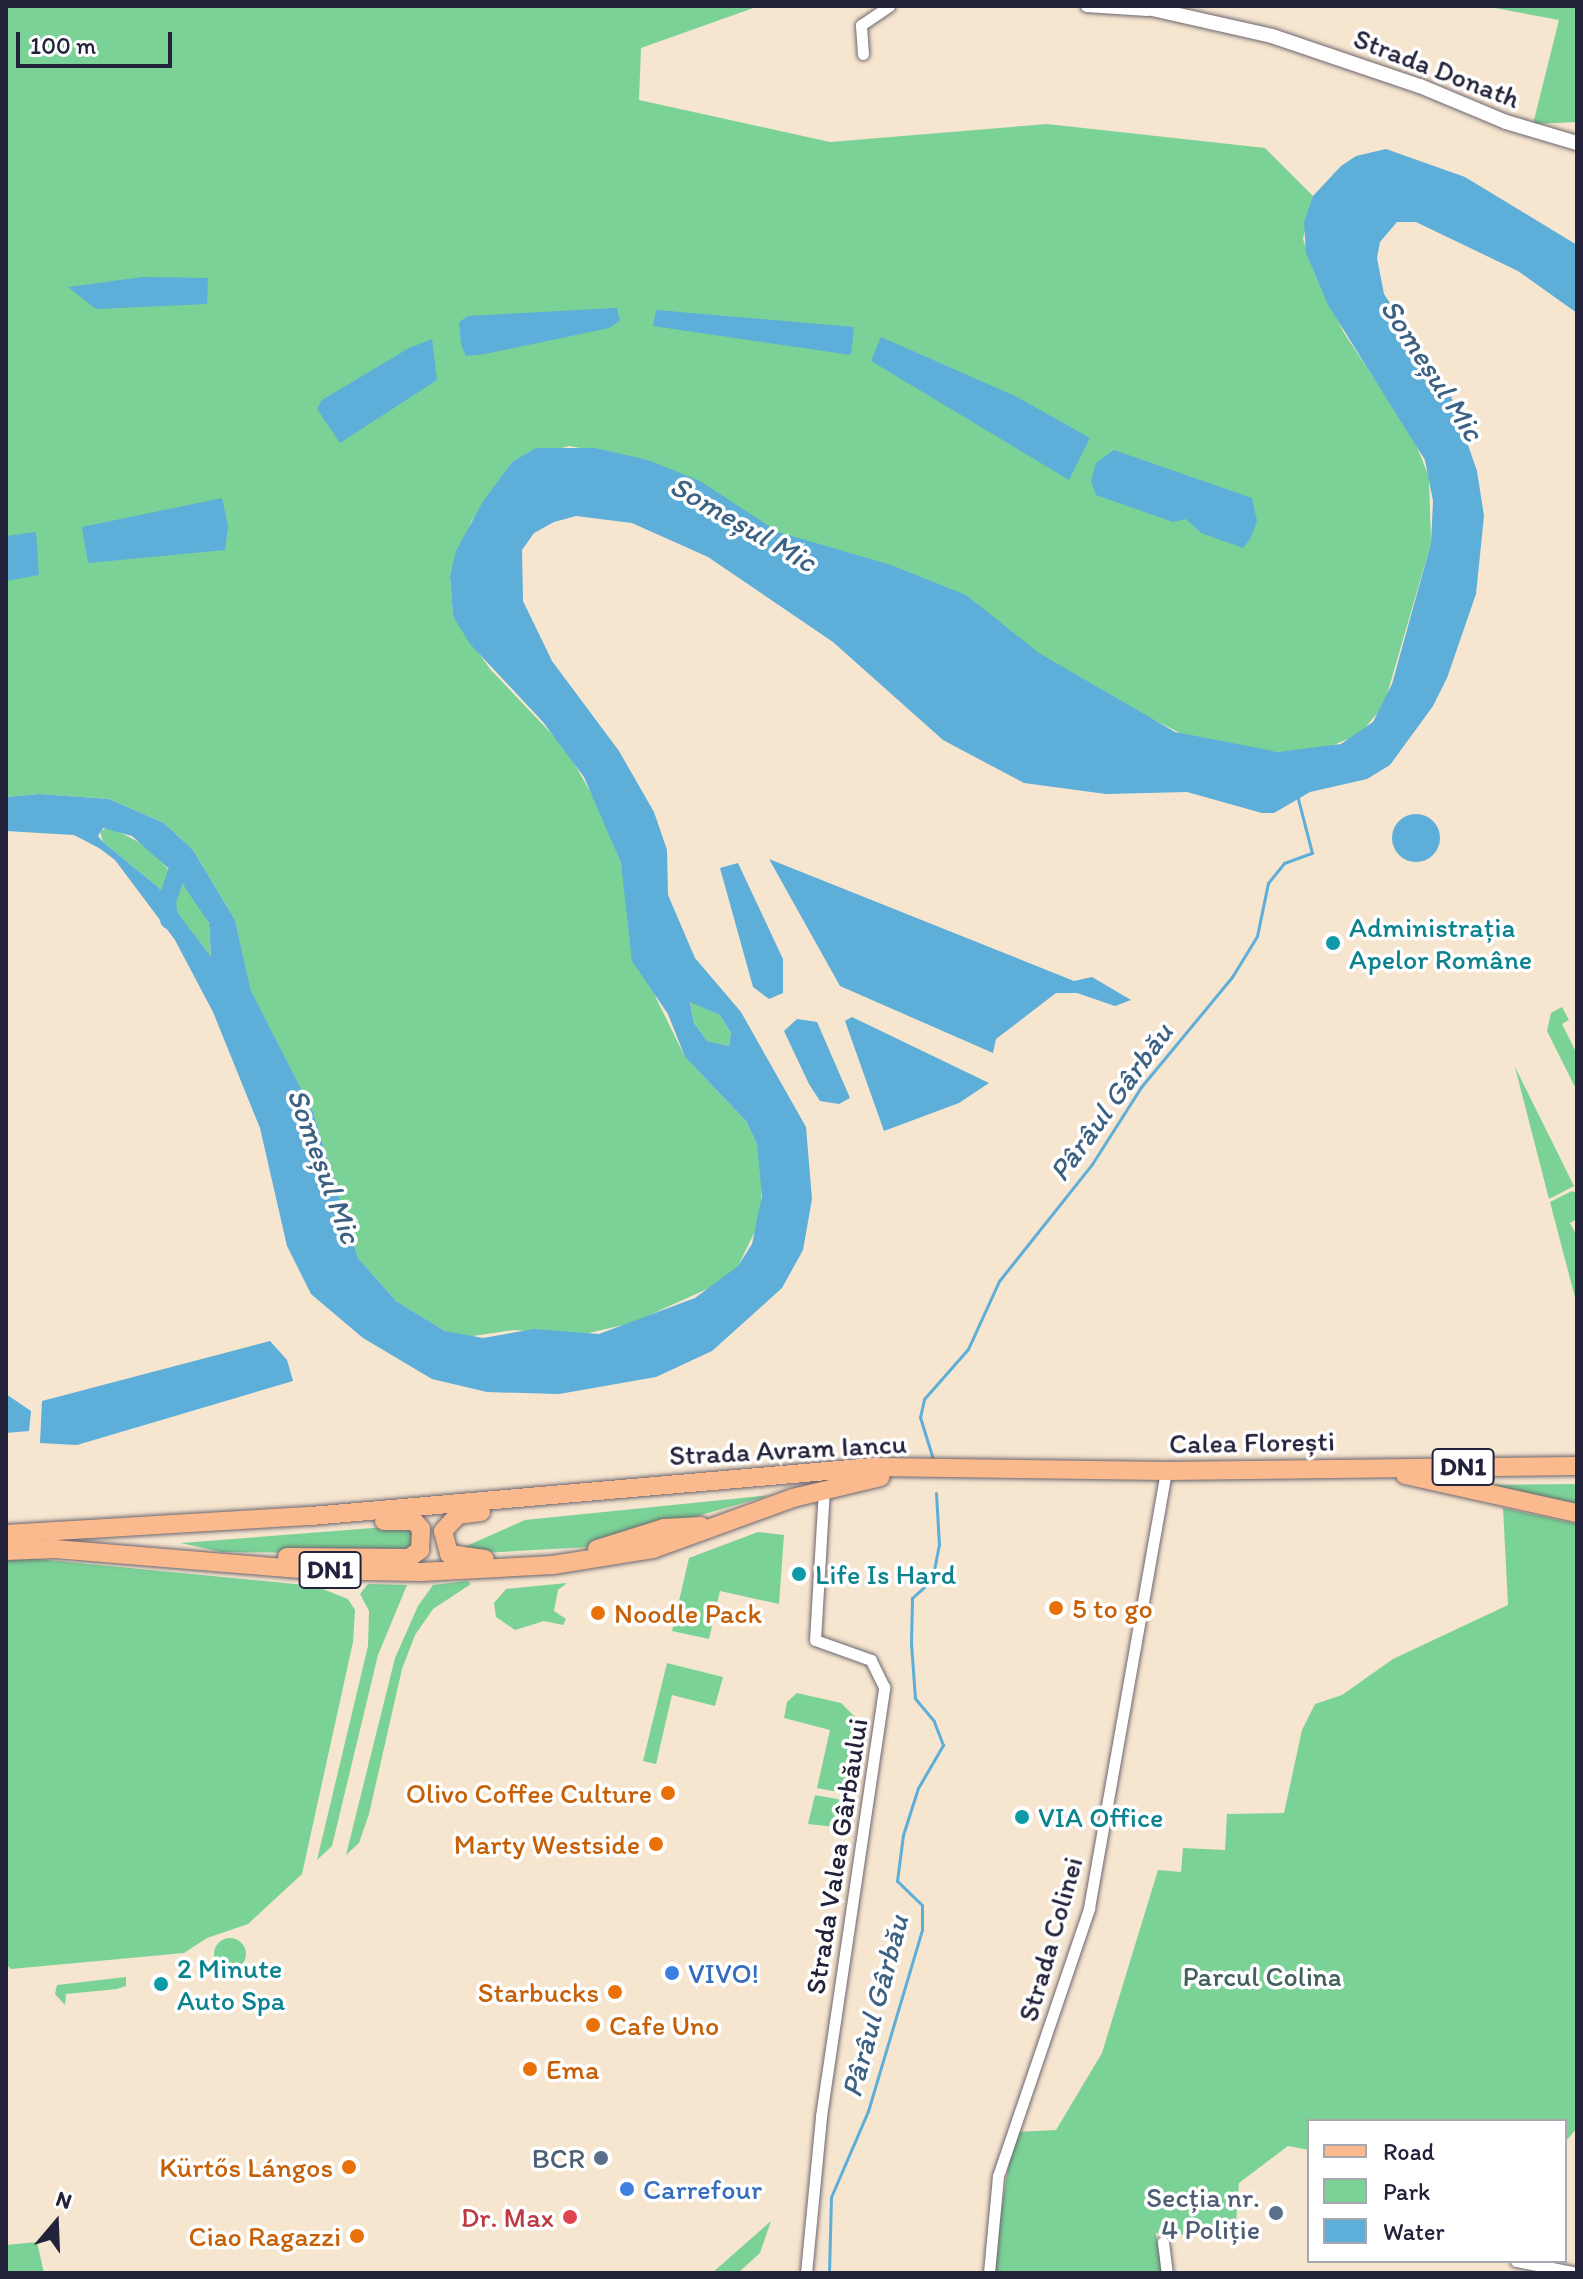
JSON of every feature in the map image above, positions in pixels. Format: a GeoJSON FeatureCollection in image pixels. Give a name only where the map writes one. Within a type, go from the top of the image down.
{"type":"FeatureCollection","features":[{"type":"Feature","properties":{"kind":"main road","name":"Calea Florești"},"geometry":{"type":"LineString","coordinates":[[934,1469],[1166,1471],[1577,1466]]}},
{"type":"Feature","properties":{"kind":"main road"},"geometry":{"type":"LineString","coordinates":[[1371,1468],[1577,1513]]}},
{"type":"Feature","properties":{"kind":"main road","name":"Strada Avram Iancu"},"geometry":{"type":"LineString","coordinates":[[6,1534],[174,1526],[848,1469],[934,1469]]}},
{"type":"Feature","properties":{"kind":"main road","name":"Strada Avram Iancu"},"geometry":{"type":"LineString","coordinates":[[6,1551],[55,1549],[212,1562],[421,1572],[553,1565],[653,1549],[824,1488],[934,1469]]}},
{"type":"Feature","properties":{"kind":"main road"},"geometry":{"type":"LineString","coordinates":[[537,1496],[449,1521],[443,1531],[449,1554],[487,1559],[559,1555],[600,1549],[664,1528],[721,1525]]}},
{"type":"Feature","properties":{"kind":"main road"},"geometry":{"type":"LineString","coordinates":[[174,1526],[240,1533],[403,1519],[414,1521],[423,1540],[409,1558],[247,1556],[212,1562]]}},
{"type":"Feature","properties":{"kind":"street"},"geometry":{"type":"LineString","coordinates":[[863,54],[861,25],[889,6]]}},
{"type":"Feature","properties":{"kind":"street"},"geometry":{"type":"LineString","coordinates":[[1086,6],[1143,8]]}},
{"type":"Feature","properties":{"kind":"street","name":"Strada Donath"},"geometry":{"type":"LineString","coordinates":[[1143,8],[1272,36],[1420,86],[1506,122],[1577,143]]}},
{"type":"Feature","properties":{"kind":"street","name":"Strada Colinei"},"geometry":{"type":"LineString","coordinates":[[989,2273],[998,2176],[1089,1908],[1166,1471]]}},
{"type":"Feature","properties":{"kind":"street","name":"Strada Valea Gârbăului"},"geometry":{"type":"LineString","coordinates":[[806,2273],[821,2116],[884,1687],[871,1660],[815,1640],[824,1488]]}},
{"type":"Feature","properties":{"kind":"street"},"geometry":{"type":"LineString","coordinates":[[1163,2242],[1167,2273]]}},
{"type":"Feature","properties":{"kind":"street"},"geometry":{"type":"LineString","coordinates":[[1526,2263],[1577,2273]]}},
{"type":"Feature","properties":{"kind":"green space"},"geometry":{"type":"Polygon","coordinates":[[[6,6],[759,6],[641,48],[639,100],[830,142],[1047,124],[1265,148],[1313,196],[1303,239],[1316,277],[1344,333],[1413,437],[1429,477],[1431,543],[1384,705],[1360,734],[1324,749],[1278,752],[1194,740],[778,532],[648,460],[569,446],[512,462],[471,522],[450,576],[453,616],[490,669],[566,749],[600,809],[621,863],[656,998],[685,1057],[746,1121],[757,1144],[763,1169],[760,1221],[738,1266],[718,1284],[632,1323],[580,1335],[514,1330],[466,1337],[445,1331],[396,1301],[358,1258],[313,1112],[251,992],[235,920],[193,850],[164,823],[109,799],[39,794],[6,797],[6,6]]]}},
{"type":"Feature","properties":{"kind":"green space"},"geometry":{"type":"Polygon","coordinates":[[[1484,6],[1577,6],[1577,122],[1533,124],[1559,20],[1484,6]]]}},
{"type":"Feature","properties":{"kind":"green space"},"geometry":{"type":"Polygon","coordinates":[[[110,827],[146,846],[194,897],[209,924],[211,958],[158,887],[103,842],[100,831],[110,827]]]}},
{"type":"Feature","properties":{"kind":"green space"},"geometry":{"type":"Polygon","coordinates":[[[690,1001],[720,1015],[731,1033],[729,1046],[707,1041],[694,1023],[690,1001]]]}},
{"type":"Feature","properties":{"kind":"green space"},"geometry":{"type":"Polygon","coordinates":[[[1562,1007],[1569,1020],[1562,1024],[1577,1054],[1577,1091],[1547,1031],[1551,1013],[1562,1007]]]}},
{"type":"Feature","properties":{"kind":"green space"},"geometry":{"type":"Polygon","coordinates":[[[1515,1067],[1574,1186],[1549,1199],[1515,1067]]]}},
{"type":"Feature","properties":{"kind":"green space"},"geometry":{"type":"Polygon","coordinates":[[[1572,1191],[1577,1193],[1577,1219],[1570,1223],[1577,1236],[1577,1305],[1550,1202],[1572,1191]]]}},
{"type":"Feature","properties":{"kind":"green space"},"geometry":{"type":"Polygon","coordinates":[[[1577,1484],[1577,1508],[1477,1485],[1577,1484]]]}},
{"type":"Feature","properties":{"kind":"green space"},"geometry":{"type":"Polygon","coordinates":[[[771,1495],[589,1547],[463,1554],[464,1547],[525,1520],[771,1495]]]}},
{"type":"Feature","properties":{"kind":"green space","name":"Parcul Colina"},"geometry":{"type":"Polygon","coordinates":[[[1503,1508],[1577,1524],[1577,2128],[1567,2140],[1567,2119],[1307,2119],[1307,2150],[1288,2146],[1239,2183],[1235,2238],[1156,2233],[1163,2273],[991,2273],[1014,2132],[1056,2130],[1102,2053],[1158,1870],[1181,1872],[1183,1848],[1225,1850],[1227,1814],[1284,1813],[1302,1730],[1315,1704],[1342,1695],[1393,1659],[1508,1605],[1503,1508]]]}},
{"type":"Feature","properties":{"kind":"green space"},"geometry":{"type":"Polygon","coordinates":[[[399,1526],[411,1528],[417,1539],[406,1554],[221,1552],[181,1543],[399,1526]]]}},
{"type":"Feature","properties":{"kind":"green space"},"geometry":{"type":"Polygon","coordinates":[[[758,1532],[784,1535],[779,1604],[720,1591],[709,1639],[672,1631],[689,1558],[758,1532]]]}},
{"type":"Feature","properties":{"kind":"green space"},"geometry":{"type":"Polygon","coordinates":[[[26,1558],[315,1586],[348,1599],[355,1610],[353,1642],[302,1874],[248,1924],[207,1938],[184,1953],[11,1969],[6,1964],[6,1560],[26,1558]]]}},
{"type":"Feature","properties":{"kind":"green space"},"geometry":{"type":"Polygon","coordinates":[[[467,1581],[471,1584],[433,1609],[415,1635],[402,1669],[369,1814],[359,1843],[346,1855],[395,1658],[418,1606],[433,1585],[467,1581]]]}},
{"type":"Feature","properties":{"kind":"green space"},"geometry":{"type":"Polygon","coordinates":[[[567,1583],[558,1590],[554,1611],[566,1619],[563,1625],[544,1621],[515,1630],[496,1617],[494,1603],[506,1589],[567,1583]]]}},
{"type":"Feature","properties":{"kind":"green space"},"geometry":{"type":"Polygon","coordinates":[[[368,1584],[407,1585],[378,1655],[332,1846],[317,1860],[368,1646],[369,1611],[360,1594],[368,1584]]]}},
{"type":"Feature","properties":{"kind":"green space"},"geometry":{"type":"Polygon","coordinates":[[[667,1663],[723,1677],[715,1706],[672,1695],[656,1764],[643,1761],[667,1663]]]}},
{"type":"Feature","properties":{"kind":"green space"},"geometry":{"type":"Polygon","coordinates":[[[797,1693],[841,1703],[858,1720],[843,1793],[817,1788],[830,1730],[784,1718],[787,1702],[797,1693]]]}},
{"type":"Feature","properties":{"kind":"green space"},"geometry":{"type":"Polygon","coordinates":[[[815,1795],[842,1800],[835,1827],[808,1824],[815,1795]]]}},
{"type":"Feature","properties":{"kind":"green space"},"geometry":{"type":"Polygon","coordinates":[[[230,1938],[242,1942],[246,1954],[242,1966],[230,1970],[218,1966],[214,1954],[218,1942],[230,1938]]]}},
{"type":"Feature","properties":{"kind":"green space"},"geometry":{"type":"Polygon","coordinates":[[[126,1977],[126,1986],[117,1989],[66,1994],[65,2005],[55,1994],[57,1985],[126,1977]]]}},
{"type":"Feature","properties":{"kind":"green space"},"geometry":{"type":"Polygon","coordinates":[[[771,2221],[760,2253],[738,2273],[712,2273],[771,2221]]]}},
{"type":"Feature","properties":{"kind":"green space"},"geometry":{"type":"Polygon","coordinates":[[[37,2242],[44,2273],[6,2273],[6,2245],[37,2242]]]}},
{"type":"Feature","properties":{"kind":"water"},"geometry":{"type":"Polygon","coordinates":[[[1386,149],[1465,177],[1577,245],[1577,313],[1518,271],[1416,222],[1397,222],[1380,242],[1377,258],[1384,294],[1451,396],[1477,471],[1484,516],[1476,594],[1447,678],[1433,706],[1390,765],[1367,779],[1310,792],[1274,813],[1262,813],[1187,792],[1106,794],[1024,783],[943,740],[833,642],[708,557],[632,523],[576,516],[554,522],[534,533],[522,550],[523,601],[552,661],[619,751],[654,812],[667,850],[668,895],[695,958],[741,1012],[806,1127],[812,1199],[803,1250],[782,1288],[712,1351],[656,1377],[559,1394],[487,1392],[432,1379],[363,1338],[311,1294],[287,1246],[260,1128],[213,1012],[175,940],[115,860],[99,848],[74,835],[6,831],[6,797],[39,794],[109,799],[164,823],[193,850],[235,920],[251,991],[313,1112],[358,1258],[396,1301],[445,1331],[483,1338],[534,1329],[599,1334],[695,1298],[738,1266],[752,1244],[762,1196],[757,1144],[746,1121],[685,1057],[668,1014],[632,961],[621,863],[584,777],[543,722],[470,644],[453,616],[450,576],[456,551],[482,503],[512,462],[536,448],[595,448],[648,460],[700,481],[778,532],[891,565],[966,595],[1039,653],[1175,732],[1278,752],[1341,744],[1373,722],[1392,684],[1431,543],[1433,501],[1425,460],[1328,305],[1306,253],[1304,222],[1313,196],[1341,166],[1356,156],[1386,149]],[[103,828],[98,836],[103,842],[158,887],[211,957],[209,923],[177,876],[132,836],[103,828]],[[690,1002],[694,1023],[707,1041],[729,1046],[731,1033],[720,1015],[690,1002]]]}},
{"type":"Feature","properties":{"kind":"water"},"geometry":{"type":"Polygon","coordinates":[[[143,277],[208,278],[207,304],[96,309],[68,287],[143,277]]]}},
{"type":"Feature","properties":{"kind":"water"},"geometry":{"type":"Polygon","coordinates":[[[617,308],[620,321],[609,328],[485,354],[466,356],[461,345],[459,322],[468,316],[617,308]]]}},
{"type":"Feature","properties":{"kind":"water"},"geometry":{"type":"Polygon","coordinates":[[[656,310],[854,327],[851,355],[653,326],[656,310]]]}},
{"type":"Feature","properties":{"kind":"water"},"geometry":{"type":"Polygon","coordinates":[[[881,337],[1015,396],[1090,438],[1069,480],[871,361],[881,337]]]}},
{"type":"Feature","properties":{"kind":"water"},"geometry":{"type":"Polygon","coordinates":[[[432,339],[437,380],[340,443],[317,409],[322,400],[409,348],[432,339]]]}},
{"type":"Feature","properties":{"kind":"water"},"geometry":{"type":"Polygon","coordinates":[[[1114,450],[1252,498],[1257,521],[1250,539],[1243,548],[1201,533],[1186,519],[1173,522],[1096,495],[1091,481],[1096,463],[1114,450]]]}},
{"type":"Feature","properties":{"kind":"water"},"geometry":{"type":"Polygon","coordinates":[[[222,498],[228,526],[225,550],[88,563],[82,527],[222,498]]]}},
{"type":"Feature","properties":{"kind":"water"},"geometry":{"type":"Polygon","coordinates":[[[36,532],[39,575],[6,581],[6,536],[36,532]]]}},
{"type":"Feature","properties":{"kind":"water"},"geometry":{"type":"Polygon","coordinates":[[[1416,814],[1433,821],[1440,838],[1433,855],[1416,862],[1399,855],[1392,838],[1399,821],[1416,814]]]}},
{"type":"Feature","properties":{"kind":"water"},"geometry":{"type":"Polygon","coordinates":[[[769,859],[1074,981],[1092,977],[1131,1000],[1115,1006],[1077,993],[1056,993],[996,1039],[993,1053],[840,986],[769,859]]]}},
{"type":"Feature","properties":{"kind":"water"},"geometry":{"type":"Polygon","coordinates":[[[738,863],[783,959],[783,993],[769,999],[753,987],[720,868],[738,863]]]}},
{"type":"Feature","properties":{"kind":"water"},"geometry":{"type":"Polygon","coordinates":[[[852,1017],[989,1083],[959,1103],[884,1131],[845,1021],[852,1017]]]}},
{"type":"Feature","properties":{"kind":"water"},"geometry":{"type":"Polygon","coordinates":[[[797,1019],[817,1022],[850,1098],[839,1104],[820,1101],[784,1031],[797,1019]]]}},
{"type":"Feature","properties":{"kind":"water"},"geometry":{"type":"Polygon","coordinates":[[[270,1341],[287,1360],[293,1381],[77,1445],[40,1443],[42,1401],[270,1341]]]}},
{"type":"Feature","properties":{"kind":"water"},"geometry":{"type":"Polygon","coordinates":[[[6,1394],[31,1411],[29,1431],[6,1433],[6,1394]]]}},
{"type":"Feature","properties":{"kind":"waterway","name":"Pârâul Gârbău"},"geometry":{"type":"LineString","coordinates":[[933,1459],[920,1417],[924,1399],[968,1349],[999,1281],[1092,1164],[1141,1087],[1232,977],[1257,936],[1268,883],[1284,863],[1312,853],[1297,795]]}},
{"type":"Feature","properties":{"kind":"waterway","name":"Someșul Mic"},"geometry":{"type":"LineString","coordinates":[[169,920],[167,901],[179,867]]}},
{"type":"Feature","properties":{"kind":"waterway","name":"Pârâul Gârbău"},"geometry":{"type":"LineString","coordinates":[[829,2273],[831,2197],[868,2111],[922,1930],[922,1905],[897,1881],[903,1835],[918,1788],[943,1745],[934,1721],[915,1698],[911,1643],[912,1598],[932,1580],[939,1545],[936,1493]]}},
{"type":"Feature","properties":{"kind":"place","name":"Administrația Apelor Române"},"geometry":{"type":"Point","coordinates":[1333,943]}},
{"type":"Feature","properties":{"kind":"place","name":"Life Is Hard"},"geometry":{"type":"Point","coordinates":[799,1574]}},
{"type":"Feature","properties":{"kind":"place","name":"5 to go"},"geometry":{"type":"Point","coordinates":[1056,1608]}},
{"type":"Feature","properties":{"kind":"place","name":"Noodle Pack"},"geometry":{"type":"Point","coordinates":[598,1613]}},
{"type":"Feature","properties":{"kind":"place","name":"Olivo Coffee Culture"},"geometry":{"type":"Point","coordinates":[668,1793]}},
{"type":"Feature","properties":{"kind":"place","name":"VIA Office"},"geometry":{"type":"Point","coordinates":[1022,1817]}},
{"type":"Feature","properties":{"kind":"place","name":"Marty Westside"},"geometry":{"type":"Point","coordinates":[656,1844]}},
{"type":"Feature","properties":{"kind":"place","name":"VIVO!"},"geometry":{"type":"Point","coordinates":[672,1973]}},
{"type":"Feature","properties":{"kind":"place","name":"2 Minute Auto Spa"},"geometry":{"type":"Point","coordinates":[161,1984]}},
{"type":"Feature","properties":{"kind":"place","name":"Starbucks"},"geometry":{"type":"Point","coordinates":[615,1992]}},
{"type":"Feature","properties":{"kind":"place","name":"Cafe Uno"},"geometry":{"type":"Point","coordinates":[593,2025]}},
{"type":"Feature","properties":{"kind":"place","name":"Ema"},"geometry":{"type":"Point","coordinates":[530,2069]}},
{"type":"Feature","properties":{"kind":"place","name":"BCR"},"geometry":{"type":"Point","coordinates":[601,2158]}},
{"type":"Feature","properties":{"kind":"place","name":"Kürtős Lángos"},"geometry":{"type":"Point","coordinates":[349,2167]}},
{"type":"Feature","properties":{"kind":"place","name":"Carrefour"},"geometry":{"type":"Point","coordinates":[627,2189]}},
{"type":"Feature","properties":{"kind":"place","name":"Secția nr. 4 Poliție"},"geometry":{"type":"Point","coordinates":[1276,2213]}},
{"type":"Feature","properties":{"kind":"place","name":"Dr. Max"},"geometry":{"type":"Point","coordinates":[570,2217]}},
{"type":"Feature","properties":{"kind":"place","name":"Ciao Ragazzi"},"geometry":{"type":"Point","coordinates":[357,2236]}}]}
